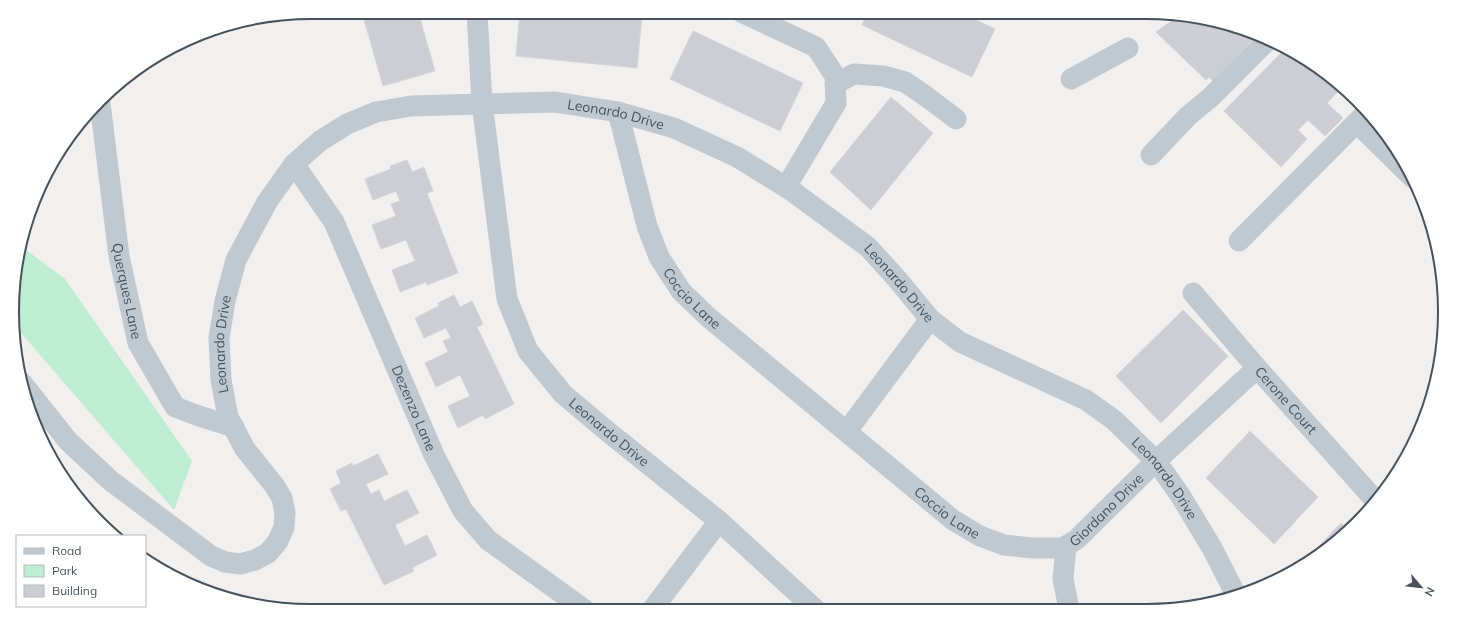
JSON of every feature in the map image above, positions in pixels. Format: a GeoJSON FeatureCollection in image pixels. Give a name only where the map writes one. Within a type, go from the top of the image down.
{"type":"FeatureCollection","features":[{"type":"Feature","properties":{"kind":"street"},"geometry":{"type":"LineString","coordinates":[[476,19],[482,103]]}},
{"type":"Feature","properties":{"kind":"street"},"geometry":{"type":"LineString","coordinates":[[756,19],[816,47],[835,76],[836,103],[786,187]]}},
{"type":"Feature","properties":{"kind":"street"},"geometry":{"type":"LineString","coordinates":[[1151,155],[1188,116],[1211,97],[1264,44]]}},
{"type":"Feature","properties":{"kind":"street"},"geometry":{"type":"LineString","coordinates":[[1071,79],[1128,48]]}},
{"type":"Feature","properties":{"kind":"street"},"geometry":{"type":"LineString","coordinates":[[835,84],[854,74],[883,76],[905,82],[956,119]]}},
{"type":"Feature","properties":{"kind":"street","name":"Leonardo Drive"},"geometry":{"type":"LineString","coordinates":[[31,394],[68,441],[111,481],[211,556],[225,562],[240,564],[254,560],[268,553],[278,541],[284,528],[285,513],[282,498],[274,485],[245,449],[228,417],[221,380],[219,338],[225,301],[236,260],[267,202],[294,164],[320,141],[347,124],[376,112],[411,106],[555,102],[618,112],[674,128],[737,157],[786,187],[868,247],[930,319],[960,342],[1086,400],[1114,420],[1156,461],[1180,495],[1212,548],[1233,590]]}},
{"type":"Feature","properties":{"kind":"street","name":"Leonardo Drive"},"geometry":{"type":"LineString","coordinates":[[482,103],[507,299],[528,351],[564,394],[607,431],[719,521],[809,604]]}},
{"type":"Feature","properties":{"kind":"street","name":"Querques Lane"},"geometry":{"type":"LineString","coordinates":[[101,110],[119,256],[138,343],[175,407],[234,427]]}},
{"type":"Feature","properties":{"kind":"street","name":"Coccio Lane"},"geometry":{"type":"LineString","coordinates":[[618,112],[647,226],[659,257],[681,291],[708,317],[953,520],[980,536],[1004,545],[1032,548],[1061,548],[1066,546]]}},
{"type":"Feature","properties":{"kind":"street"},"geometry":{"type":"LineString","coordinates":[[1239,241],[1362,118],[1391,152]]}},
{"type":"Feature","properties":{"kind":"street","name":"Dezenzo Lane"},"geometry":{"type":"LineString","coordinates":[[294,164],[334,222],[434,455],[462,511],[488,540],[577,604]]}},
{"type":"Feature","properties":{"kind":"street"},"geometry":{"type":"LineString","coordinates":[[1193,293],[1257,368]]}},
{"type":"Feature","properties":{"kind":"street"},"geometry":{"type":"LineString","coordinates":[[847,432],[930,319]]}},
{"type":"Feature","properties":{"kind":"street","name":"Cerone Court"},"geometry":{"type":"LineString","coordinates":[[1156,461],[1257,368],[1372,497]]}},
{"type":"Feature","properties":{"kind":"street","name":"Giordano Drive"},"geometry":{"type":"LineString","coordinates":[[1069,604],[1063,579],[1066,546],[1077,539],[1156,461]]}},
{"type":"Feature","properties":{"kind":"street"},"geometry":{"type":"LineString","coordinates":[[657,604],[719,521]]}},
{"type":"Feature","properties":{"kind":"green space"},"geometry":{"type":"Polygon","coordinates":[[[26,250],[65,279],[192,461],[174,510],[20,332],[20,292],[26,250]]]}},
{"type":"Feature","properties":{"kind":"building"},"geometry":{"type":"Polygon","coordinates":[[[364,19],[420,19],[435,71],[383,86],[364,19]]]}},
{"type":"Feature","properties":{"kind":"building"},"geometry":{"type":"Polygon","coordinates":[[[519,19],[642,19],[637,68],[516,56],[519,19]]]}},
{"type":"Feature","properties":{"kind":"building"},"geometry":{"type":"Polygon","coordinates":[[[865,19],[974,19],[995,29],[972,77],[862,25],[865,19]]]}},
{"type":"Feature","properties":{"kind":"building"},"geometry":{"type":"Polygon","coordinates":[[[1172,21],[1221,29],[1253,39],[1213,81],[1209,77],[1206,80],[1156,32],[1172,21]]]}},
{"type":"Feature","properties":{"kind":"building"},"geometry":{"type":"Polygon","coordinates":[[[693,31],[803,83],[780,131],[670,79],[693,31]]]}},
{"type":"Feature","properties":{"kind":"building"},"geometry":{"type":"Polygon","coordinates":[[[1282,52],[1324,79],[1338,92],[1327,103],[1343,118],[1325,136],[1308,120],[1298,130],[1307,139],[1281,167],[1224,111],[1282,52]]]}},
{"type":"Feature","properties":{"kind":"building"},"geometry":{"type":"Polygon","coordinates":[[[891,97],[933,133],[871,210],[830,172],[891,97]]]}},
{"type":"Feature","properties":{"kind":"building"},"geometry":{"type":"Polygon","coordinates":[[[407,160],[412,172],[424,167],[433,191],[427,193],[458,273],[427,285],[426,282],[400,292],[392,270],[415,261],[406,240],[381,249],[372,225],[396,216],[391,204],[400,201],[396,191],[373,200],[365,179],[391,169],[390,166],[407,160]]]}},
{"type":"Feature","properties":{"kind":"building"},"geometry":{"type":"Polygon","coordinates":[[[454,295],[460,307],[472,301],[483,324],[477,327],[514,404],[485,419],[483,415],[458,428],[448,406],[470,396],[460,375],[436,387],[425,363],[448,352],[443,341],[451,338],[446,328],[424,338],[415,318],[439,306],[438,303],[454,295]]]}},
{"type":"Feature","properties":{"kind":"building"},"geometry":{"type":"Polygon","coordinates":[[[1183,310],[1228,356],[1161,423],[1116,376],[1183,310]]]}},
{"type":"Feature","properties":{"kind":"building"},"geometry":{"type":"Polygon","coordinates":[[[1250,431],[1318,497],[1274,544],[1206,478],[1250,431]]]}},
{"type":"Feature","properties":{"kind":"building"},"geometry":{"type":"Polygon","coordinates":[[[378,454],[388,474],[366,484],[371,494],[379,490],[384,501],[407,490],[419,513],[395,525],[405,546],[427,535],[437,555],[412,568],[414,571],[384,585],[346,509],[341,511],[330,489],[341,483],[336,471],[352,463],[353,466],[378,454]]]}},
{"type":"Feature","properties":{"kind":"building"},"geometry":{"type":"Polygon","coordinates":[[[1341,523],[1344,526],[1324,544],[1315,550],[1341,523]]]}}]}
